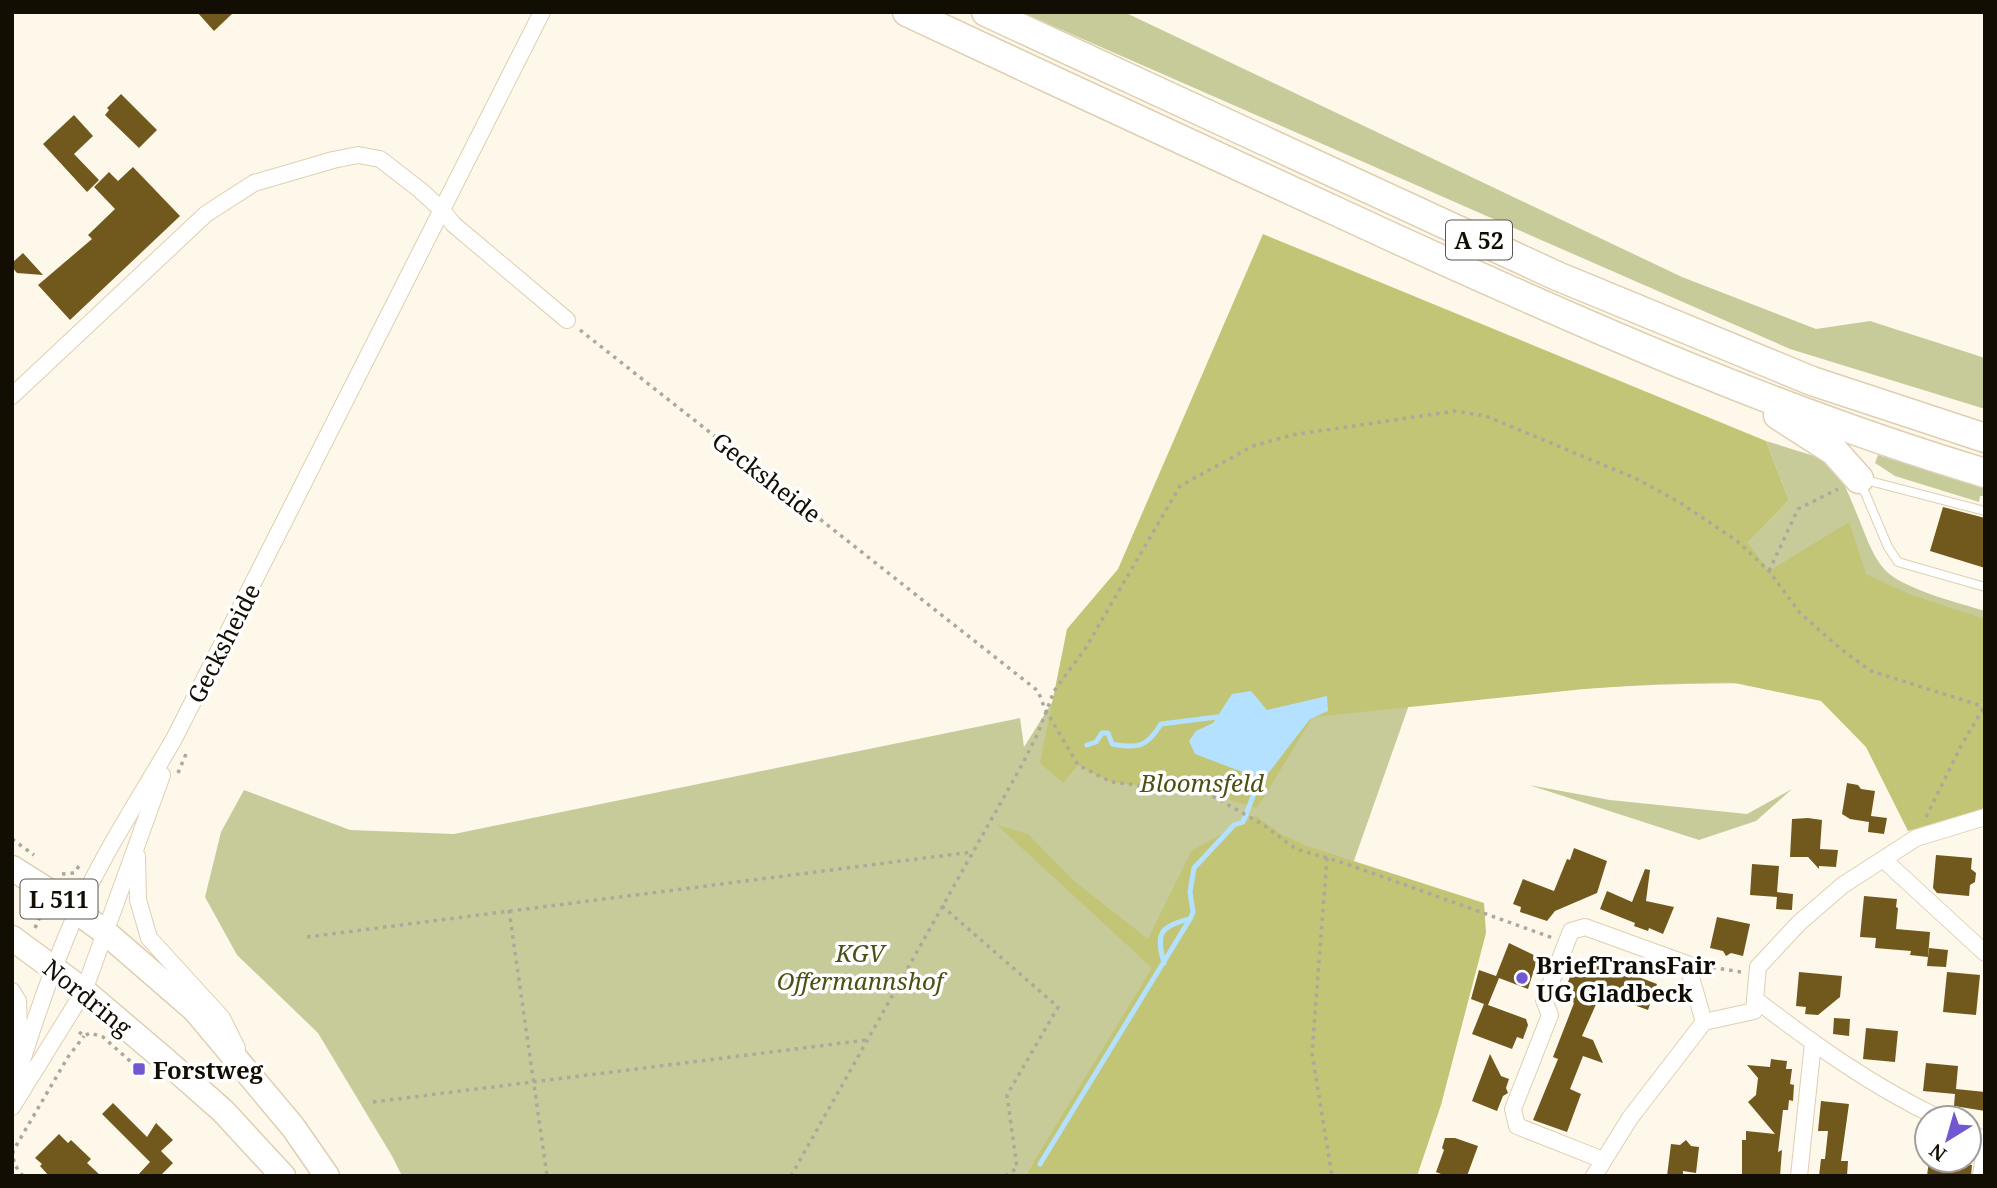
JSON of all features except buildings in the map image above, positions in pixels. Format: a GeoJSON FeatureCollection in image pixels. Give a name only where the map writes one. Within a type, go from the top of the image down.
{"type":"FeatureCollection","features":[{"type":"Feature","properties":{"kind":"highway","name":"A 52"},"geometry":{"type":"LineString","coordinates":[[907,12],[1542,306],[1701,374],[1864,434],[1985,473]]}},
{"type":"Feature","properties":{"kind":"highway","name":"A 52"},"geometry":{"type":"LineString","coordinates":[[986,12],[1557,276],[1812,381],[1985,438]]}},
{"type":"Feature","properties":{"kind":"highway"},"geometry":{"type":"LineString","coordinates":[[1701,374],[1779,416],[1834,451],[1859,479]]}},
{"type":"Feature","properties":{"kind":"main road","name":"L 511"},"geometry":{"type":"LineString","coordinates":[[12,869],[77,911],[195,1010],[250,1072],[327,1176]]}},
{"type":"Feature","properties":{"kind":"main road","name":"Nordring"},"geometry":{"type":"LineString","coordinates":[[19,943],[83,991],[223,1111],[283,1176]]}},
{"type":"Feature","properties":{"kind":"street","name":"Gecksheide"},"geometry":{"type":"LineString","coordinates":[[12,1094],[77,911],[120,830],[174,740],[542,12]]}},
{"type":"Feature","properties":{"kind":"street"},"geometry":{"type":"LineString","coordinates":[[12,396],[206,214],[254,183],[358,155],[380,159],[567,320]]}},
{"type":"Feature","properties":{"kind":"street","name":"Gecksheide"},"geometry":{"type":"LineString","coordinates":[[12,1107],[83,991],[174,740]]}},
{"type":"Feature","properties":{"kind":"street"},"geometry":{"type":"LineString","coordinates":[[1594,1176],[1630,1118],[1704,1022],[1754,1012],[1758,967],[1798,923],[1843,885],[1916,838],[1985,817]]}},
{"type":"Feature","properties":{"kind":"street"},"geometry":{"type":"LineString","coordinates":[[136,846],[138,900],[149,938],[222,1018],[250,1072]]}},
{"type":"Feature","properties":{"kind":"street"},"geometry":{"type":"LineString","coordinates":[[1884,860],[1985,953]]}},
{"type":"Feature","properties":{"kind":"street"},"geometry":{"type":"LineString","coordinates":[[1603,1160],[1517,1126],[1513,1109],[1549,1015],[1544,1000],[1571,931],[1585,927],[1687,964],[1704,1022]]}},
{"type":"Feature","properties":{"kind":"street"},"geometry":{"type":"LineString","coordinates":[[12,991],[18,1002],[20,1066]]}},
{"type":"Feature","properties":{"kind":"street"},"geometry":{"type":"LineString","coordinates":[[1755,999],[1813,1044],[1875,1084],[1913,1104]]}},
{"type":"Feature","properties":{"kind":"street"},"geometry":{"type":"LineString","coordinates":[[1799,1176],[1813,1044]]}},
{"type":"Feature","properties":{"kind":"street"},"geometry":{"type":"LineString","coordinates":[[1981,1176],[1985,1147]]}},
{"type":"Feature","properties":{"kind":"lane"},"geometry":{"type":"LineString","coordinates":[[1859,479],[1985,511]]}},
{"type":"Feature","properties":{"kind":"lane"},"geometry":{"type":"LineString","coordinates":[[1859,479],[1888,547],[1898,562],[1985,587]]}},
{"type":"Feature","properties":{"kind":"path","name":"Gecksheide"},"geometry":{"type":"LineString","coordinates":[[567,320],[1038,691],[1045,709],[1078,765],[1111,782],[1209,794],[1262,824],[1296,849],[1566,943]]}},
{"type":"Feature","properties":{"kind":"path"},"geometry":{"type":"LineString","coordinates":[[792,1176],[1023,762],[1038,733],[1054,691],[1085,649],[1180,486],[1253,446],[1292,435],[1455,411],[1486,416],[1626,474],[1658,491],[1737,541],[1769,571],[1800,613],[1871,671],[1984,707],[1961,746],[1916,838]]}},
{"type":"Feature","properties":{"kind":"path"},"geometry":{"type":"LineString","coordinates":[[1769,571],[1798,509],[1859,479]]}},
{"type":"Feature","properties":{"kind":"path"},"geometry":{"type":"LineString","coordinates":[[307,937],[972,852]]}},
{"type":"Feature","properties":{"kind":"path"},"geometry":{"type":"LineString","coordinates":[[1327,858],[1311,1053],[1332,1176]]}},
{"type":"Feature","properties":{"kind":"path"},"geometry":{"type":"LineString","coordinates":[[19,943],[50,892]]}},
{"type":"Feature","properties":{"kind":"path"},"geometry":{"type":"LineString","coordinates":[[942,906],[1058,1007],[1007,1095],[1017,1168],[1005,1176]]}},
{"type":"Feature","properties":{"kind":"path"},"geometry":{"type":"LineString","coordinates":[[509,910],[536,1081],[547,1176]]}},
{"type":"Feature","properties":{"kind":"path"},"geometry":{"type":"LineString","coordinates":[[1687,964],[1757,975]]}},
{"type":"Feature","properties":{"kind":"path"},"geometry":{"type":"LineString","coordinates":[[23,1176],[14,1164],[13,1151],[54,1080],[84,1037]]}},
{"type":"Feature","properties":{"kind":"path"},"geometry":{"type":"LineString","coordinates":[[373,1102],[867,1041]]}},
{"type":"Feature","properties":{"kind":"green space"},"geometry":{"type":"Polygon","coordinates":[[[1021,12],[1124,12],[1682,277],[1816,329],[1870,321],[1985,358],[1985,409],[1790,349],[1021,12]]]}},
{"type":"Feature","properties":{"kind":"green space","name":"Bloomsfeld"},"geometry":{"type":"Polygon","coordinates":[[[1263,234],[1766,441],[1789,500],[1748,543],[1769,571],[1849,522],[1866,574],[1911,595],[1985,619],[1985,808],[1908,831],[1866,747],[1821,701],[1730,682],[1584,689],[1313,717],[1257,808],[1209,794],[1111,782],[1078,765],[1063,783],[1040,763],[1067,629],[1118,569],[1263,234]]]}},
{"type":"Feature","properties":{"kind":"green space","name":"KGV Offermannshof"},"geometry":{"type":"Polygon","coordinates":[[[1766,441],[1827,460],[1844,484],[1876,557],[1893,577],[1932,595],[1985,611],[1985,704],[1842,686],[1718,683],[1563,690],[1409,705],[1350,872],[1033,1163],[1025,1176],[402,1176],[318,1033],[237,955],[205,897],[221,832],[244,790],[350,830],[454,834],[1020,718],[1024,747],[1068,677],[1748,543],[1789,500],[1766,441]]]}},
{"type":"Feature","properties":{"kind":"green space"},"geometry":{"type":"Polygon","coordinates":[[[1878,455],[1985,489],[1985,496],[1980,496],[1979,502],[1895,476],[1875,463],[1878,455]]]}},
{"type":"Feature","properties":{"kind":"green space"},"geometry":{"type":"Polygon","coordinates":[[[1529,785],[1610,800],[1747,814],[1792,789],[1756,821],[1699,840],[1529,785]]]}},
{"type":"Feature","properties":{"kind":"green space"},"geometry":{"type":"Polygon","coordinates":[[[1256,816],[1281,834],[1307,846],[1484,903],[1486,933],[1441,1105],[1417,1176],[1025,1176],[1152,968],[997,825],[1028,834],[1074,881],[1148,939],[1192,850],[1256,816]]]}},
{"type":"Feature","properties":{"kind":"water"},"geometry":{"type":"Polygon","coordinates":[[[1251,691],[1267,710],[1327,696],[1328,711],[1310,719],[1257,788],[1245,773],[1195,754],[1189,741],[1196,731],[1213,723],[1232,694],[1251,691]]]}},
{"type":"Feature","properties":{"kind":"waterway"},"geometry":{"type":"LineString","coordinates":[[1087,745],[1096,742],[1102,733],[1108,733],[1112,744],[1135,746],[1151,738],[1161,724],[1217,717]]}},
{"type":"Feature","properties":{"kind":"waterway"},"geometry":{"type":"LineString","coordinates":[[1040,1164],[1190,919],[1193,912],[1190,892],[1194,868],[1234,825],[1243,822],[1255,787]]}},
{"type":"Feature","properties":{"kind":"waterway"},"geometry":{"type":"LineString","coordinates":[[1164,963],[1160,945],[1162,933],[1166,928],[1190,919]]}},
{"type":"Feature","properties":{"kind":"place","name":"BriefTransFair UG Gladbeck"},"geometry":{"type":"Point","coordinates":[1522,978]}},
{"type":"Feature","properties":{"kind":"place","name":"Forstweg"},"geometry":{"type":"Point","coordinates":[139,1069]}}]}
